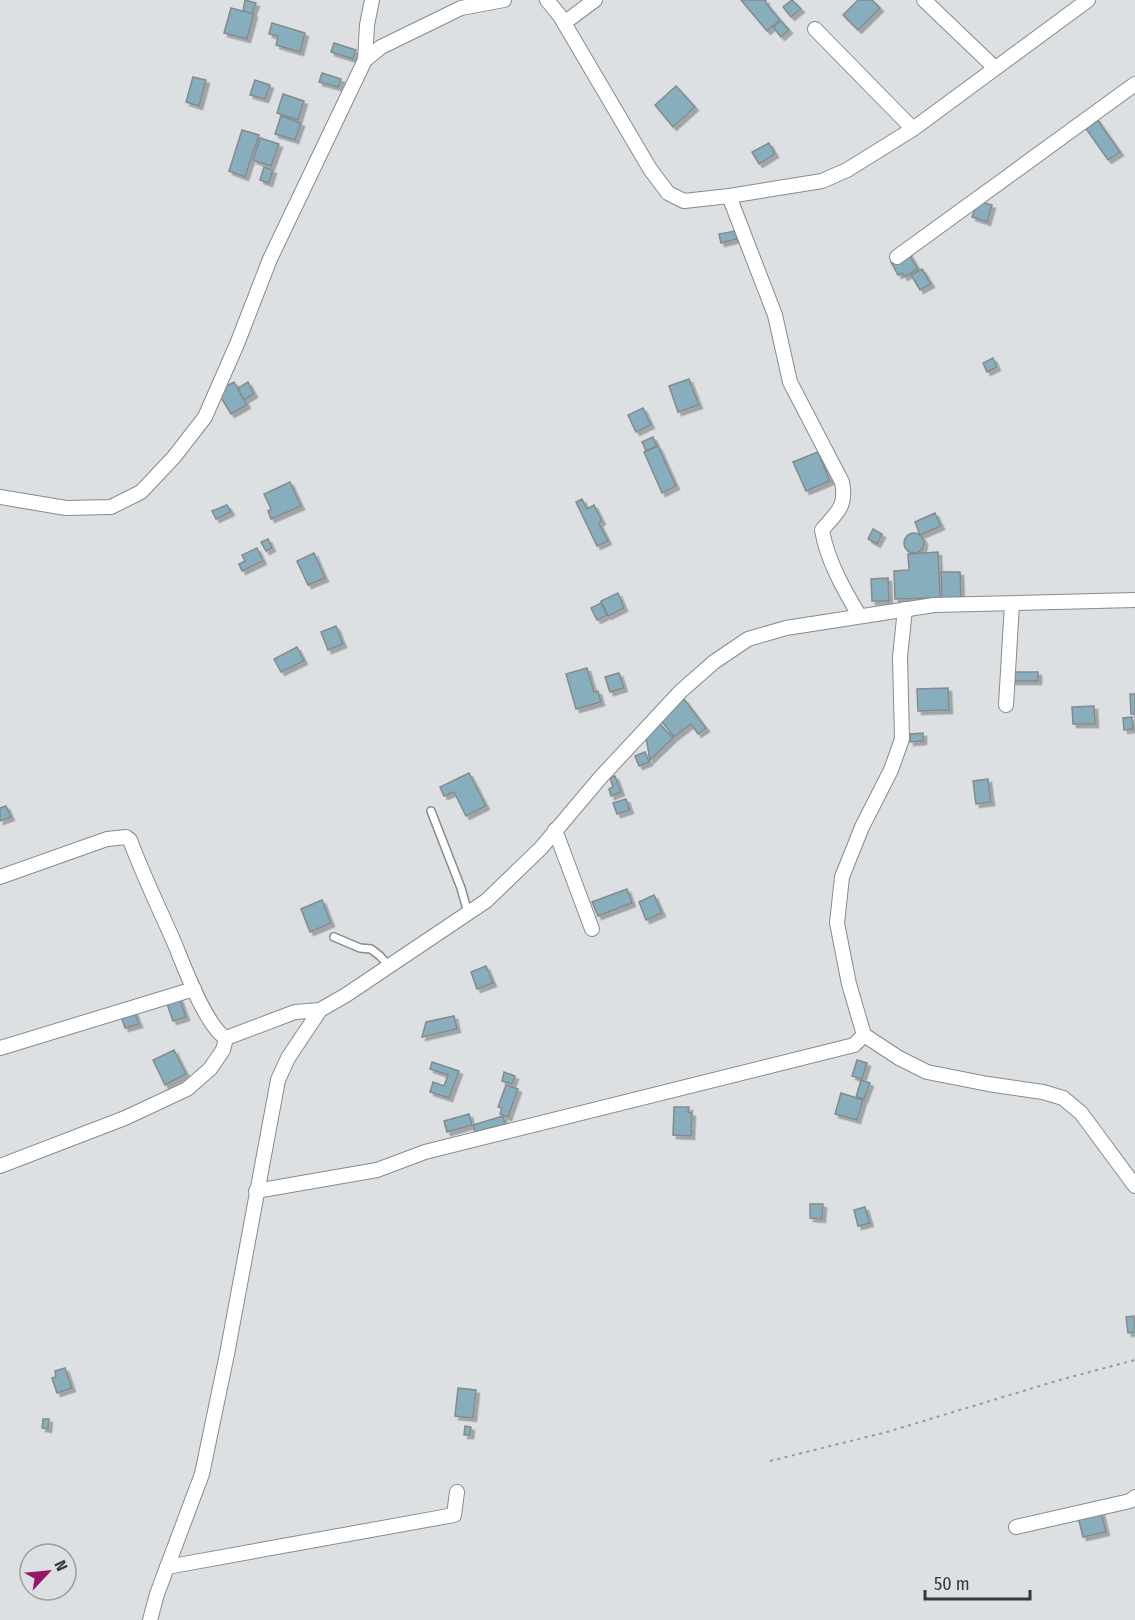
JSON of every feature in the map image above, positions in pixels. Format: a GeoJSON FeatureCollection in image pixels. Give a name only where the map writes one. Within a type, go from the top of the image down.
{"type":"FeatureCollection","features":[{"type":"Feature","properties":{"kind":"street"},"geometry":{"type":"LineString","coordinates":[[0,496],[66,508],[111,507],[141,492],[174,457],[205,417],[237,344],[270,259],[365,60],[367,26],[372,0]]}},
{"type":"Feature","properties":{"kind":"street"},"geometry":{"type":"LineString","coordinates":[[365,60],[381,46],[461,8],[504,0]]}},
{"type":"Feature","properties":{"kind":"street"},"geometry":{"type":"LineString","coordinates":[[547,0],[564,23],[650,169],[668,193],[684,201],[822,181],[847,170],[914,129],[1089,0]]}},
{"type":"Feature","properties":{"kind":"street"},"geometry":{"type":"LineString","coordinates":[[564,23],[595,0]]}},
{"type":"Feature","properties":{"kind":"street"},"geometry":{"type":"LineString","coordinates":[[924,0],[995,68]]}},
{"type":"Feature","properties":{"kind":"street"},"geometry":{"type":"LineString","coordinates":[[815,29],[914,129]]}},
{"type":"Feature","properties":{"kind":"street"},"geometry":{"type":"LineString","coordinates":[[897,257],[1135,84]]}},
{"type":"Feature","properties":{"kind":"street"},"geometry":{"type":"LineString","coordinates":[[729,196],[775,315],[790,382],[842,482],[845,494],[843,505],[822,530],[824,541],[842,585],[859,615]]}},
{"type":"Feature","properties":{"kind":"street"},"geometry":{"type":"LineString","coordinates":[[0,877],[107,839],[126,837],[130,840],[194,988],[214,1027],[220,1035],[226,1038],[295,1012],[320,1010],[468,913],[508,882],[541,848],[600,778],[681,692],[714,662],[748,639],[786,628],[934,605],[1135,600]]}},
{"type":"Feature","properties":{"kind":"street"},"geometry":{"type":"LineString","coordinates":[[1006,705],[1012,604]]}},
{"type":"Feature","properties":{"kind":"street"},"geometry":{"type":"LineString","coordinates":[[905,609],[900,657],[902,739],[891,770],[862,827],[842,877],[838,911],[837,922],[849,984],[864,1035],[898,1058],[927,1072],[1043,1092],[1063,1098],[1081,1113],[1135,1186]]}},
{"type":"Feature","properties":{"kind":"street"},"geometry":{"type":"LineString","coordinates":[[555,830],[592,929]]}},
{"type":"Feature","properties":{"kind":"street"},"geometry":{"type":"LineString","coordinates":[[0,1048],[194,988]]}},
{"type":"Feature","properties":{"kind":"street"},"geometry":{"type":"LineString","coordinates":[[150,1620],[202,1474],[227,1354],[278,1080],[288,1058],[320,1010]]}},
{"type":"Feature","properties":{"kind":"street"},"geometry":{"type":"LineString","coordinates":[[256,1191],[378,1170],[425,1152],[854,1045],[864,1035]]}},
{"type":"Feature","properties":{"kind":"street"},"geometry":{"type":"LineString","coordinates":[[0,1166],[125,1118],[187,1089],[210,1069],[223,1050],[226,1038]]}},
{"type":"Feature","properties":{"kind":"street"},"geometry":{"type":"LineString","coordinates":[[167,1567],[454,1515],[457,1492]]}},
{"type":"Feature","properties":{"kind":"street"},"geometry":{"type":"LineString","coordinates":[[1016,1527],[1130,1501],[1135,1497]]}},
{"type":"Feature","properties":{"kind":"lane"},"geometry":{"type":"LineString","coordinates":[[431,811],[461,888],[468,913]]}},
{"type":"Feature","properties":{"kind":"lane"},"geometry":{"type":"LineString","coordinates":[[334,937],[360,948],[371,949],[389,966]]}},
{"type":"Feature","properties":{"kind":"path"},"geometry":{"type":"LineString","coordinates":[[771,1461],[887,1432],[1063,1379],[1135,1360]]}},
{"type":"Feature","properties":{"kind":"building"},"geometry":{"type":"Polygon","coordinates":[[[245,0],[256,3],[252,14],[243,11],[245,0]]]}},
{"type":"Feature","properties":{"kind":"building"},"geometry":{"type":"Polygon","coordinates":[[[741,0],[766,0],[780,20],[767,31],[741,0]]]}},
{"type":"Feature","properties":{"kind":"building"},"geometry":{"type":"Polygon","coordinates":[[[792,0],[801,9],[791,17],[783,7],[792,0]]]}},
{"type":"Feature","properties":{"kind":"building"},"geometry":{"type":"Polygon","coordinates":[[[858,0],[872,0],[880,8],[858,30],[843,15],[858,0]]]}},
{"type":"Feature","properties":{"kind":"building"},"geometry":{"type":"Polygon","coordinates":[[[231,8],[254,14],[247,39],[224,33],[231,8]]]}},
{"type":"Feature","properties":{"kind":"building"},"geometry":{"type":"Polygon","coordinates":[[[781,21],[789,30],[781,37],[773,27],[781,21]]]}},
{"type":"Feature","properties":{"kind":"building"},"geometry":{"type":"Polygon","coordinates":[[[272,23],[305,33],[300,52],[276,45],[278,36],[269,34],[272,23]]]}},
{"type":"Feature","properties":{"kind":"building"},"geometry":{"type":"Polygon","coordinates":[[[334,43],[356,50],[353,59],[331,52],[334,43]]]}},
{"type":"Feature","properties":{"kind":"building"},"geometry":{"type":"Polygon","coordinates":[[[322,73],[341,79],[338,87],[319,82],[322,73]]]}},
{"type":"Feature","properties":{"kind":"building"},"geometry":{"type":"Polygon","coordinates":[[[193,77],[206,80],[199,106],[186,102],[193,77]]]}},
{"type":"Feature","properties":{"kind":"building"},"geometry":{"type":"Polygon","coordinates":[[[255,80],[270,85],[265,99],[250,95],[255,80]]]}},
{"type":"Feature","properties":{"kind":"building"},"geometry":{"type":"Polygon","coordinates":[[[676,86],[695,107],[673,127],[655,105],[676,86]]]}},
{"type":"Feature","properties":{"kind":"building"},"geometry":{"type":"Polygon","coordinates":[[[283,94],[304,101],[298,120],[277,113],[283,94]]]}},
{"type":"Feature","properties":{"kind":"building"},"geometry":{"type":"Polygon","coordinates":[[[1094,115],[1120,152],[1108,160],[1082,123],[1094,115]]]}},
{"type":"Feature","properties":{"kind":"building"},"geometry":{"type":"Polygon","coordinates":[[[281,116],[301,123],[295,140],[275,134],[281,116]]]}},
{"type":"Feature","properties":{"kind":"building"},"geometry":{"type":"Polygon","coordinates":[[[242,130],[259,135],[245,177],[229,171],[242,130]]]}},
{"type":"Feature","properties":{"kind":"building"},"geometry":{"type":"Polygon","coordinates":[[[260,138],[279,144],[271,166],[253,160],[260,138]]]}},
{"type":"Feature","properties":{"kind":"building"},"geometry":{"type":"Polygon","coordinates":[[[769,143],[775,154],[759,164],[752,152],[769,143]]]}},
{"type":"Feature","properties":{"kind":"building"},"geometry":{"type":"Polygon","coordinates":[[[264,167],[273,170],[269,183],[260,180],[264,167]]]}},
{"type":"Feature","properties":{"kind":"building"},"geometry":{"type":"Polygon","coordinates":[[[978,201],[992,205],[987,222],[972,217],[978,201]]]}},
{"type":"Feature","properties":{"kind":"building"},"geometry":{"type":"Polygon","coordinates":[[[735,231],[737,239],[721,243],[719,234],[735,231]]]}},
{"type":"Feature","properties":{"kind":"building"},"geometry":{"type":"Polygon","coordinates":[[[908,252],[918,269],[904,277],[902,273],[898,275],[891,262],[908,252]]]}},
{"type":"Feature","properties":{"kind":"building"},"geometry":{"type":"Polygon","coordinates":[[[922,269],[931,284],[920,290],[911,275],[922,269]]]}},
{"type":"Feature","properties":{"kind":"building"},"geometry":{"type":"Polygon","coordinates":[[[993,358],[997,367],[987,372],[983,363],[993,358]]]}},
{"type":"Feature","properties":{"kind":"building"},"geometry":{"type":"Polygon","coordinates":[[[689,379],[699,405],[678,412],[669,386],[689,379]]]}},
{"type":"Feature","properties":{"kind":"building"},"geometry":{"type":"Polygon","coordinates":[[[234,382],[247,405],[231,414],[217,391],[234,382]]]}},
{"type":"Feature","properties":{"kind":"building"},"geometry":{"type":"Polygon","coordinates":[[[248,382],[254,394],[244,400],[238,388],[248,382]]]}},
{"type":"Feature","properties":{"kind":"building"},"geometry":{"type":"Polygon","coordinates":[[[643,408],[651,425],[636,432],[628,415],[643,408]]]}},
{"type":"Feature","properties":{"kind":"building"},"geometry":{"type":"Polygon","coordinates":[[[653,437],[657,446],[646,451],[642,442],[653,437]]]}},
{"type":"Feature","properties":{"kind":"building"},"geometry":{"type":"Polygon","coordinates":[[[658,446],[676,486],[662,493],[644,452],[658,446]]]}},
{"type":"Feature","properties":{"kind":"building"},"geometry":{"type":"Polygon","coordinates":[[[818,452],[830,481],[806,491],[793,462],[818,452]]]}},
{"type":"Feature","properties":{"kind":"building"},"geometry":{"type":"Polygon","coordinates":[[[290,482],[301,506],[271,519],[268,511],[271,509],[264,494],[290,482]]]}},
{"type":"Feature","properties":{"kind":"building"},"geometry":{"type":"Polygon","coordinates":[[[582,499],[587,509],[594,505],[602,521],[599,523],[608,541],[597,546],[576,502],[582,499]]]}},
{"type":"Feature","properties":{"kind":"building"},"geometry":{"type":"Polygon","coordinates":[[[227,505],[231,512],[216,519],[212,511],[227,505]]]}},
{"type":"Feature","properties":{"kind":"building"},"geometry":{"type":"Polygon","coordinates":[[[935,513],[941,526],[920,535],[915,522],[935,513]]]}},
{"type":"Feature","properties":{"kind":"building"},"geometry":{"type":"Polygon","coordinates":[[[873,529],[882,534],[877,544],[868,539],[873,529]]]}},
{"type":"Feature","properties":{"kind":"building"},"geometry":{"type":"Polygon","coordinates":[[[914,533],[921,536],[924,543],[921,550],[914,553],[907,550],[904,543],[907,536],[914,533]]]}},
{"type":"Feature","properties":{"kind":"building"},"geometry":{"type":"Polygon","coordinates":[[[268,539],[272,548],[266,551],[261,542],[268,539]]]}},
{"type":"Feature","properties":{"kind":"building"},"geometry":{"type":"Polygon","coordinates":[[[257,548],[263,561],[242,571],[239,564],[245,561],[242,555],[257,548]]]}},
{"type":"Feature","properties":{"kind":"building"},"geometry":{"type":"Polygon","coordinates":[[[938,552],[940,598],[895,599],[894,571],[909,570],[908,554],[938,552]]]}},
{"type":"Feature","properties":{"kind":"building"},"geometry":{"type":"Polygon","coordinates":[[[314,553],[325,578],[308,585],[297,561],[314,553]]]}},
{"type":"Feature","properties":{"kind":"building"},"geometry":{"type":"Polygon","coordinates":[[[941,572],[960,572],[961,598],[942,599],[941,572]]]}},
{"type":"Feature","properties":{"kind":"building"},"geometry":{"type":"Polygon","coordinates":[[[888,578],[889,601],[872,601],[871,579],[888,578]]]}},
{"type":"Feature","properties":{"kind":"building"},"geometry":{"type":"Polygon","coordinates":[[[618,593],[624,608],[608,616],[601,601],[618,593]]]}},
{"type":"Feature","properties":{"kind":"building"},"geometry":{"type":"Polygon","coordinates":[[[601,603],[607,615],[597,620],[591,608],[601,603]]]}},
{"type":"Feature","properties":{"kind":"building"},"geometry":{"type":"Polygon","coordinates":[[[336,626],[343,644],[328,650],[321,632],[336,626]]]}},
{"type":"Feature","properties":{"kind":"building"},"geometry":{"type":"Polygon","coordinates":[[[297,647],[304,661],[281,672],[274,659],[297,647]]]}},
{"type":"Feature","properties":{"kind":"building"},"geometry":{"type":"Polygon","coordinates":[[[587,668],[594,692],[598,691],[601,702],[576,709],[566,674],[587,668]]]}},
{"type":"Feature","properties":{"kind":"building"},"geometry":{"type":"Polygon","coordinates":[[[1011,672],[1038,672],[1038,681],[1011,681],[1011,672]]]}},
{"type":"Feature","properties":{"kind":"building"},"geometry":{"type":"Polygon","coordinates":[[[619,673],[624,688],[610,692],[605,677],[619,673]]]}},
{"type":"Feature","properties":{"kind":"building"},"geometry":{"type":"Polygon","coordinates":[[[948,688],[949,710],[918,711],[917,689],[948,688]]]}},
{"type":"Feature","properties":{"kind":"building"},"geometry":{"type":"Polygon","coordinates":[[[1130,694],[1135,694],[1135,714],[1131,714],[1130,694]]]}},
{"type":"Feature","properties":{"kind":"building"},"geometry":{"type":"Polygon","coordinates":[[[684,699],[706,728],[698,734],[691,724],[674,737],[659,718],[684,699]]]}},
{"type":"Feature","properties":{"kind":"building"},"geometry":{"type":"Polygon","coordinates":[[[1094,706],[1095,724],[1073,724],[1072,707],[1094,706]]]}},
{"type":"Feature","properties":{"kind":"building"},"geometry":{"type":"Polygon","coordinates":[[[1132,717],[1133,729],[1124,730],[1123,718],[1132,717]]]}},
{"type":"Feature","properties":{"kind":"building"},"geometry":{"type":"Polygon","coordinates":[[[656,720],[673,738],[650,760],[645,732],[656,720]]]}},
{"type":"Feature","properties":{"kind":"building"},"geometry":{"type":"Polygon","coordinates":[[[923,733],[923,741],[910,742],[910,734],[923,733]]]}},
{"type":"Feature","properties":{"kind":"building"},"geometry":{"type":"Polygon","coordinates":[[[645,752],[649,762],[639,766],[635,756],[645,752]]]}},
{"type":"Feature","properties":{"kind":"building"},"geometry":{"type":"Polygon","coordinates":[[[469,773],[486,806],[466,816],[454,792],[444,796],[440,787],[469,773]]]}},
{"type":"Feature","properties":{"kind":"building"},"geometry":{"type":"Polygon","coordinates":[[[615,776],[621,792],[611,796],[609,789],[613,787],[610,778],[615,776]]]}},
{"type":"Feature","properties":{"kind":"building"},"geometry":{"type":"Polygon","coordinates":[[[988,779],[991,802],[976,804],[973,781],[988,779]]]}},
{"type":"Feature","properties":{"kind":"building"},"geometry":{"type":"Polygon","coordinates":[[[626,799],[630,810],[617,814],[613,803],[626,799]]]}},
{"type":"Feature","properties":{"kind":"building"},"geometry":{"type":"Polygon","coordinates":[[[6,806],[11,817],[0,821],[0,808],[6,806]]]}},
{"type":"Feature","properties":{"kind":"building"},"geometry":{"type":"Polygon","coordinates":[[[627,889],[632,903],[598,916],[592,902],[627,889]]]}},
{"type":"Feature","properties":{"kind":"building"},"geometry":{"type":"Polygon","coordinates":[[[654,895],[662,913],[646,920],[639,902],[654,895]]]}},
{"type":"Feature","properties":{"kind":"building"},"geometry":{"type":"Polygon","coordinates":[[[322,900],[331,923],[310,932],[301,909],[322,900]]]}},
{"type":"Feature","properties":{"kind":"building"},"geometry":{"type":"Polygon","coordinates":[[[486,966],[493,983],[477,989],[471,972],[486,966]]]}},
{"type":"Feature","properties":{"kind":"building"},"geometry":{"type":"Polygon","coordinates":[[[179,997],[186,1017],[173,1021],[166,1001],[179,997]]]}},
{"type":"Feature","properties":{"kind":"building"},"geometry":{"type":"Polygon","coordinates":[[[134,1011],[139,1024],[125,1028],[121,1016],[134,1011]]]}},
{"type":"Feature","properties":{"kind":"building"},"geometry":{"type":"Polygon","coordinates":[[[454,1016],[457,1029],[422,1037],[426,1022],[454,1016]]]}},
{"type":"Feature","properties":{"kind":"building"},"geometry":{"type":"Polygon","coordinates":[[[174,1050],[186,1074],[165,1085],[153,1060],[174,1050]]]}},
{"type":"Feature","properties":{"kind":"building"},"geometry":{"type":"Polygon","coordinates":[[[857,1060],[867,1063],[862,1079],[852,1076],[857,1060]]]}},
{"type":"Feature","properties":{"kind":"building"},"geometry":{"type":"Polygon","coordinates":[[[432,1062],[459,1071],[449,1098],[430,1092],[433,1082],[444,1086],[448,1075],[430,1069],[432,1062]]]}},
{"type":"Feature","properties":{"kind":"building"},"geometry":{"type":"Polygon","coordinates":[[[504,1072],[515,1076],[512,1084],[502,1081],[504,1072]]]}},
{"type":"Feature","properties":{"kind":"building"},"geometry":{"type":"Polygon","coordinates":[[[861,1080],[870,1083],[864,1099],[856,1097],[861,1080]]]}},
{"type":"Feature","properties":{"kind":"building"},"geometry":{"type":"Polygon","coordinates":[[[506,1085],[518,1089],[508,1117],[500,1114],[502,1108],[498,1107],[506,1085]]]}},
{"type":"Feature","properties":{"kind":"building"},"geometry":{"type":"Polygon","coordinates":[[[841,1093],[863,1100],[857,1120],[835,1114],[841,1093]]]}},
{"type":"Feature","properties":{"kind":"building"},"geometry":{"type":"Polygon","coordinates":[[[674,1107],[689,1107],[688,1112],[692,1113],[691,1136],[673,1135],[674,1107]]]}},
{"type":"Feature","properties":{"kind":"building"},"geometry":{"type":"Polygon","coordinates":[[[469,1114],[472,1125],[447,1132],[444,1121],[469,1114]]]}},
{"type":"Feature","properties":{"kind":"building"},"geometry":{"type":"Polygon","coordinates":[[[503,1116],[505,1124],[475,1132],[473,1125],[503,1116]]]}},
{"type":"Feature","properties":{"kind":"building"},"geometry":{"type":"Polygon","coordinates":[[[810,1204],[823,1204],[822,1219],[810,1218],[810,1204]]]}},
{"type":"Feature","properties":{"kind":"building"},"geometry":{"type":"Polygon","coordinates":[[[865,1207],[870,1223],[858,1226],[854,1210],[865,1207]]]}},
{"type":"Feature","properties":{"kind":"building"},"geometry":{"type":"Polygon","coordinates":[[[1134,1316],[1135,1332],[1128,1333],[1126,1317],[1134,1316]]]}},
{"type":"Feature","properties":{"kind":"building"},"geometry":{"type":"Polygon","coordinates":[[[65,1368],[72,1388],[57,1393],[52,1378],[56,1377],[55,1371],[65,1368]]]}},
{"type":"Feature","properties":{"kind":"building"},"geometry":{"type":"Polygon","coordinates":[[[458,1388],[476,1390],[473,1418],[455,1416],[458,1388]]]}},
{"type":"Feature","properties":{"kind":"building"},"geometry":{"type":"Polygon","coordinates":[[[43,1419],[49,1419],[48,1429],[42,1428],[43,1419]]]}},
{"type":"Feature","properties":{"kind":"building"},"geometry":{"type":"Polygon","coordinates":[[[465,1426],[471,1427],[470,1435],[464,1435],[465,1426]]]}},
{"type":"Feature","properties":{"kind":"building"},"geometry":{"type":"Polygon","coordinates":[[[1101,1512],[1106,1532],[1083,1537],[1078,1517],[1101,1512]]]}}]}
